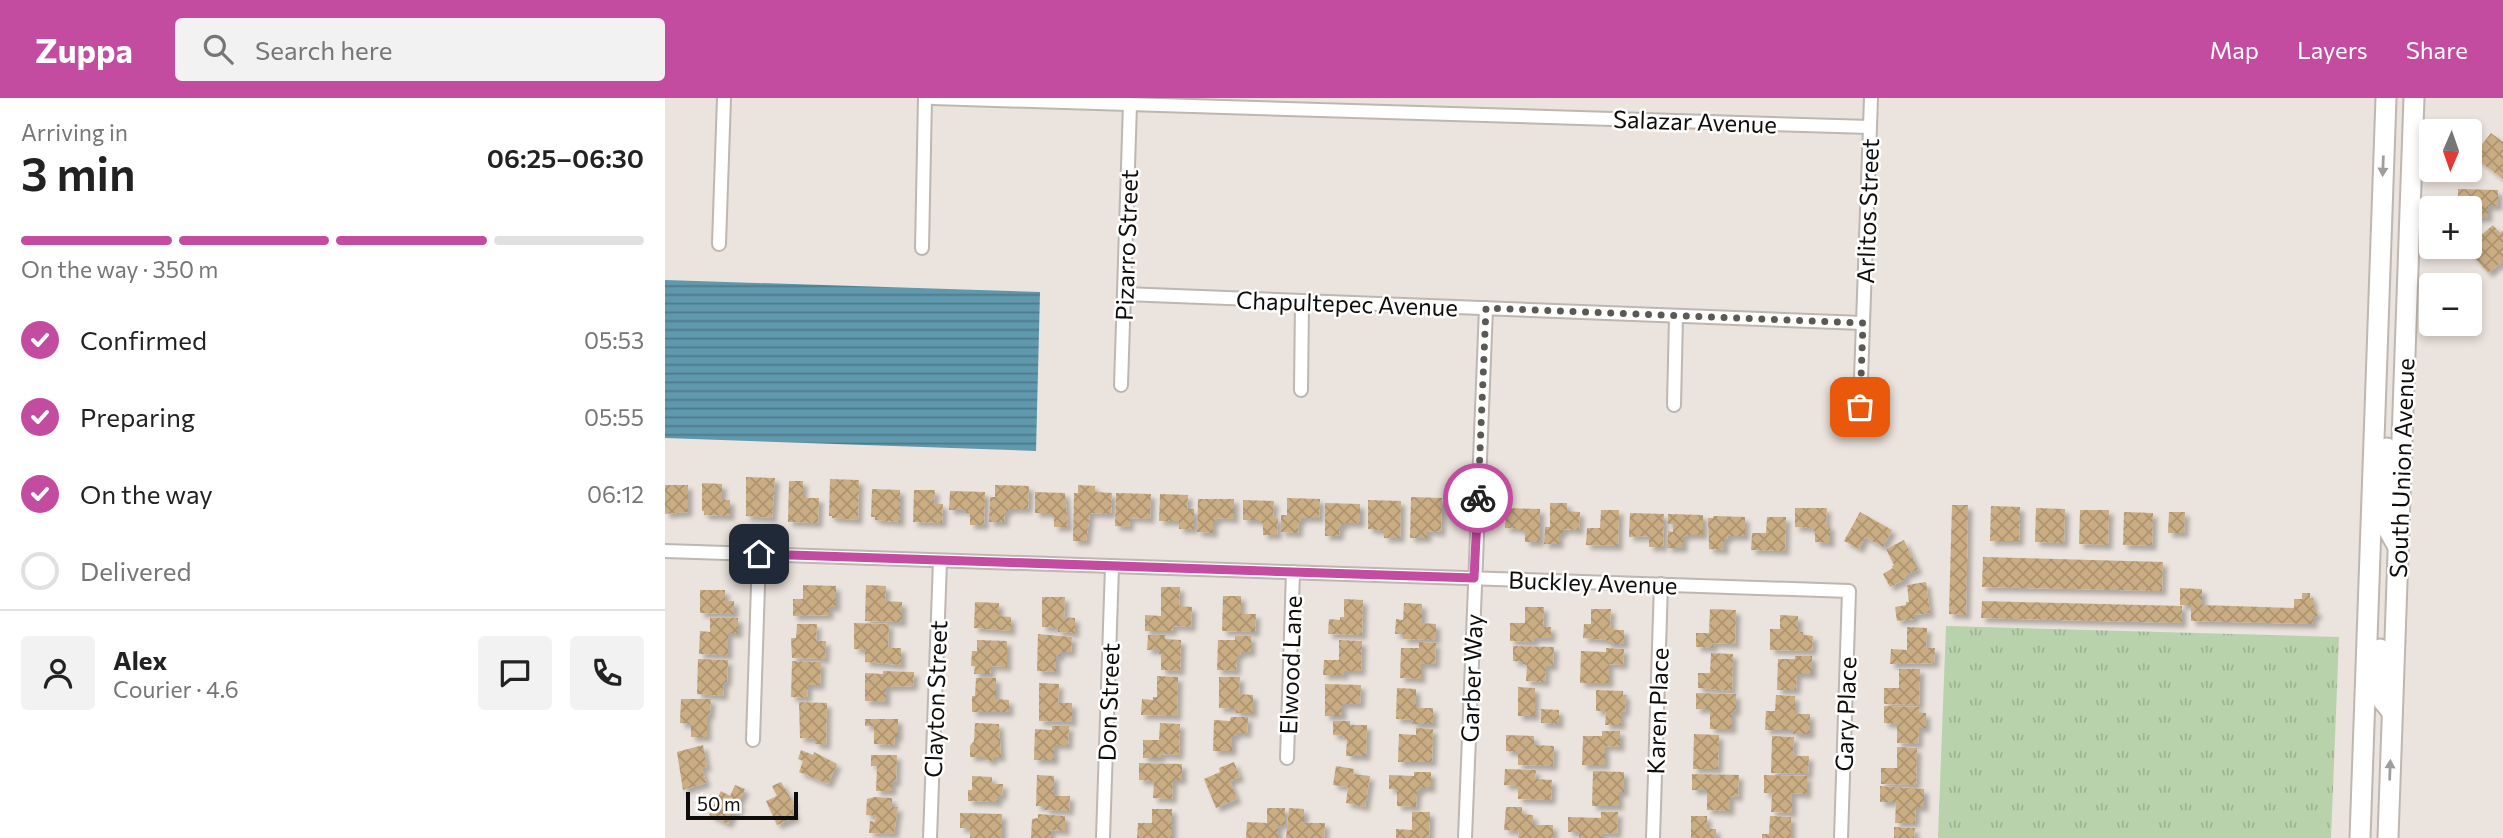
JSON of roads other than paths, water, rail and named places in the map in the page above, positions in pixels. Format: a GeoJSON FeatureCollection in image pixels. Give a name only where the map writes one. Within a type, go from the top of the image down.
{"type":"FeatureCollection","features":[{"type":"Feature","properties":{"kind":"main road","name":"South Union Avenue"},"geometry":{"type":"LineString","coordinates":[[2360,838],[2386,98]]}},
{"type":"Feature","properties":{"kind":"main road","name":"South Union Avenue"},"geometry":{"type":"LineString","coordinates":[[2388,838],[2414,98]]}},
{"type":"Feature","properties":{"kind":"main road"},"geometry":{"type":"LineString","coordinates":[[2375,392],[2388,408],[2385,524],[2397,546]]}},
{"type":"Feature","properties":{"kind":"main road"},"geometry":{"type":"LineString","coordinates":[[2369,583],[2381,596],[2379,696],[2392,712]]}},
{"type":"Feature","properties":{"kind":"street"},"geometry":{"type":"LineString","coordinates":[[719,244],[724,98]]}},
{"type":"Feature","properties":{"kind":"street"},"geometry":{"type":"LineString","coordinates":[[922,248],[925,98]]}},
{"type":"Feature","properties":{"kind":"street","name":"Salazar Avenue"},"geometry":{"type":"LineString","coordinates":[[933,98],[1130,104],[1279,103],[1870,127]]}},
{"type":"Feature","properties":{"kind":"street","name":"Arlitos Street"},"geometry":{"type":"LineString","coordinates":[[1860,407],[1871,98]]}},
{"type":"Feature","properties":{"kind":"street","name":"Pizarro Street"},"geometry":{"type":"LineString","coordinates":[[1121,385],[1130,104]]}},
{"type":"Feature","properties":{"kind":"street","name":"Chapultepec Avenue"},"geometry":{"type":"LineString","coordinates":[[1124,294],[1863,323]]}},
{"type":"Feature","properties":{"kind":"street"},"geometry":{"type":"LineString","coordinates":[[1301,390],[1303,301]]}},
{"type":"Feature","properties":{"kind":"street","name":"Garber Way"},"geometry":{"type":"LineString","coordinates":[[1465,838],[1486,308]]}},
{"type":"Feature","properties":{"kind":"street"},"geometry":{"type":"LineString","coordinates":[[1674,405],[1676,316]]}},
{"type":"Feature","properties":{"kind":"street","name":"Buckley Avenue"},"geometry":{"type":"LineString","coordinates":[[665,551],[1849,591]]}},
{"type":"Feature","properties":{"kind":"street"},"geometry":{"type":"LineString","coordinates":[[753,740],[759,554]]}},
{"type":"Feature","properties":{"kind":"street","name":"Clayton Street"},"geometry":{"type":"LineString","coordinates":[[930,838],[940,561]]}},
{"type":"Feature","properties":{"kind":"street","name":"Don Street"},"geometry":{"type":"LineString","coordinates":[[1103,838],[1112,566]]}},
{"type":"Feature","properties":{"kind":"street","name":"Elwood Lane"},"geometry":{"type":"LineString","coordinates":[[1287,758],[1293,572]]}},
{"type":"Feature","properties":{"kind":"street","name":"Karen Place"},"geometry":{"type":"LineString","coordinates":[[1653,838],[1661,584]]}},
{"type":"Feature","properties":{"kind":"street","name":"Gary Place"},"geometry":{"type":"LineString","coordinates":[[1841,838],[1849,591]]}},
{"type":"Feature","properties":{"kind":"water"},"geometry":{"type":"Polygon","coordinates":[[[665,280],[1040,292],[1036,451],[665,438],[665,280]]]}}]}
